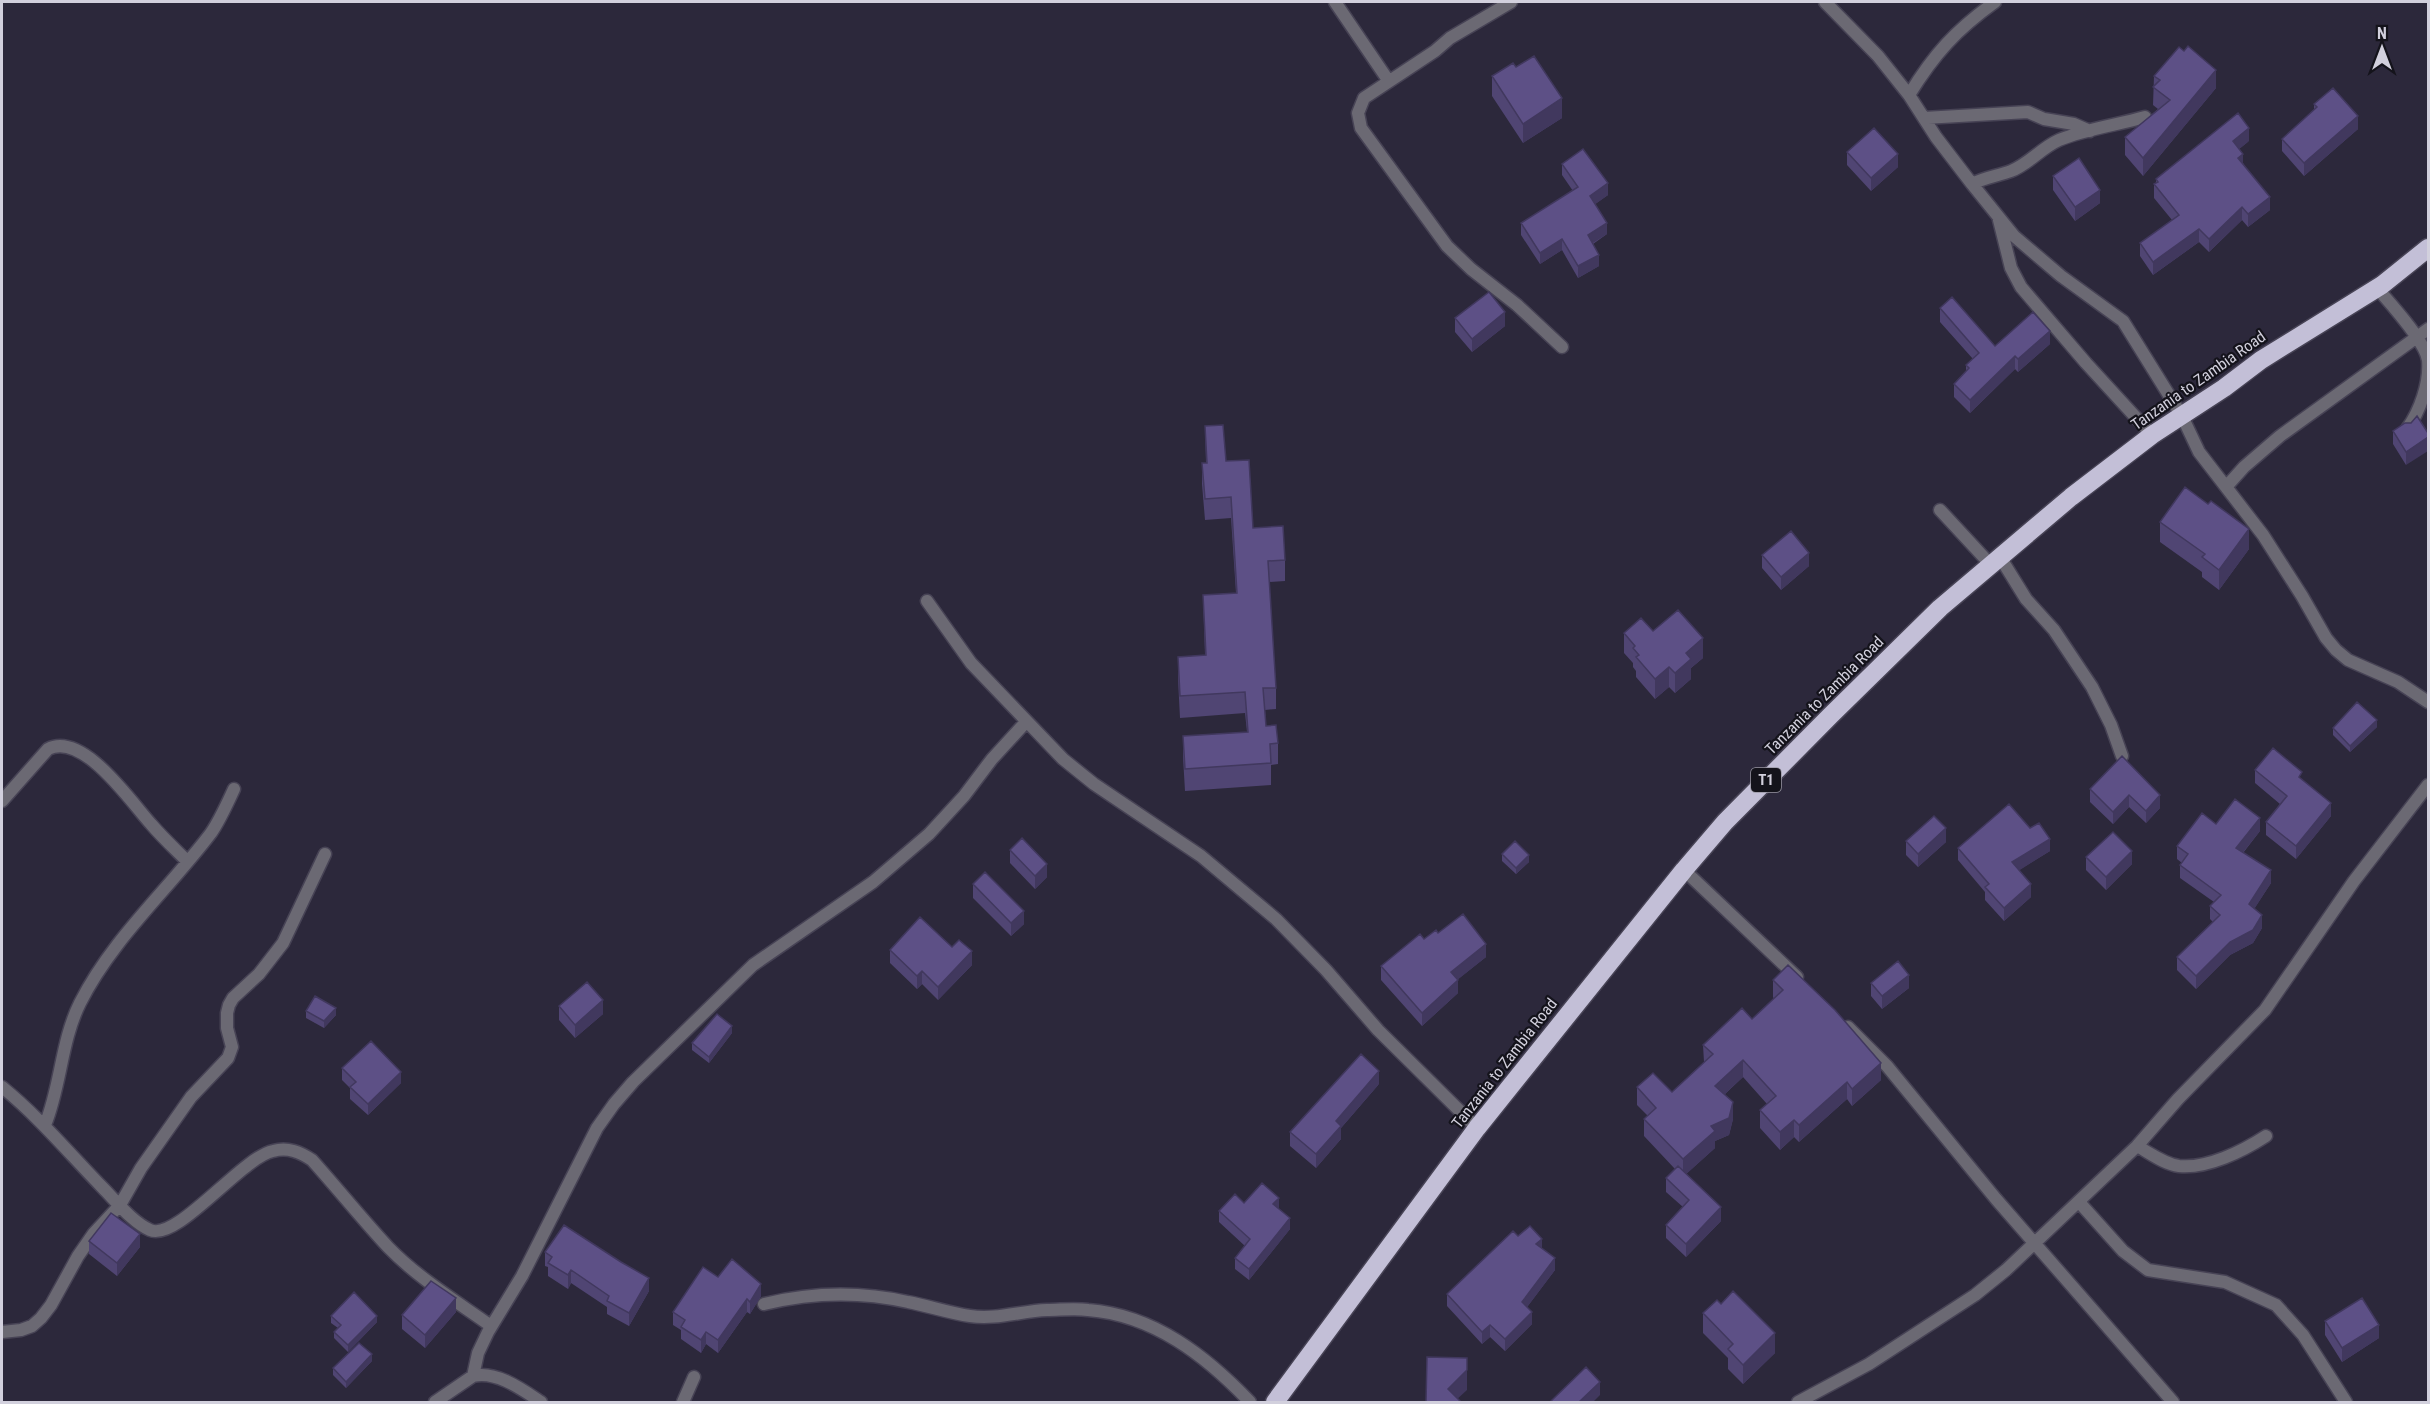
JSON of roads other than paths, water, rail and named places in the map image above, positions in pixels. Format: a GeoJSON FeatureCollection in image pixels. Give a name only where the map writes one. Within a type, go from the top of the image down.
{"type":"FeatureCollection","features":[{"type":"Feature","properties":{"kind":"highway","name":"Tanzania to Zambia Road"},"geometry":{"type":"LineString","coordinates":[[1275,1402],[1477,1128],[1684,870],[1725,822],[1831,715],[1940,608],[2071,497],[2152,435],[2261,360],[2377,288],[2428,248]]}},
{"type":"Feature","properties":{"kind":"street"},"geometry":{"type":"LineString","coordinates":[[1335,2],[1388,80]]}},
{"type":"Feature","properties":{"kind":"street"},"geometry":{"type":"LineString","coordinates":[[1511,2],[1450,38],[1435,51],[1388,80],[1364,98],[1358,113],[1361,128],[1447,246],[1471,269],[1517,305],[1562,347]]}},
{"type":"Feature","properties":{"kind":"street"},"geometry":{"type":"LineString","coordinates":[[1826,2],[1878,56],[1909,95],[1972,184],[2014,236],[2038,258],[2123,321],[2182,416],[2199,452],[2263,535],[2326,638],[2336,650],[2348,660],[2398,682],[2428,702]]}},
{"type":"Feature","properties":{"kind":"street"},"geometry":{"type":"LineString","coordinates":[[1909,95],[1926,67],[1944,44],[1995,2]]}},
{"type":"Feature","properties":{"kind":"street"},"geometry":{"type":"LineString","coordinates":[[1924,118],[2028,112],[2044,119],[2074,124],[2090,132]]}},
{"type":"Feature","properties":{"kind":"street"},"geometry":{"type":"LineString","coordinates":[[1972,184],[1984,177],[2016,168],[2060,140],[2145,117]]}},
{"type":"Feature","properties":{"kind":"street"},"geometry":{"type":"LineString","coordinates":[[1999,219],[2008,259],[2021,287],[2152,435]]}},
{"type":"Feature","properties":{"kind":"street"},"geometry":{"type":"LineString","coordinates":[[2377,288],[2416,337],[2428,358],[2428,371],[2421,405],[2407,429]]}},
{"type":"Feature","properties":{"kind":"street"},"geometry":{"type":"LineString","coordinates":[[2226,487],[2244,467],[2280,436],[2428,329]]}},
{"type":"Feature","properties":{"kind":"street"},"geometry":{"type":"LineString","coordinates":[[1940,510],[1996,561],[2054,630],[2092,687],[2111,725],[2122,756]]}},
{"type":"Feature","properties":{"kind":"street"},"geometry":{"type":"LineString","coordinates":[[927,601],[971,663],[1063,759],[1094,784],[1201,856],[1276,919],[1326,970],[1378,1030],[1477,1128]]}},
{"type":"Feature","properties":{"kind":"street"},"geometry":{"type":"LineString","coordinates":[[472,1376],[478,1353],[491,1326],[522,1275],[597,1128],[633,1082],[753,965],[873,882],[928,834],[964,796],[992,759],[1026,722]]}},
{"type":"Feature","properties":{"kind":"street"},"geometry":{"type":"LineString","coordinates":[[2,801],[48,749],[55,745],[66,745],[108,772],[152,826],[187,861]]}},
{"type":"Feature","properties":{"kind":"street"},"geometry":{"type":"LineString","coordinates":[[1798,1402],[1869,1364],[1974,1295],[2006,1270],[2137,1146],[2265,1010],[2354,881],[2428,785]]}},
{"type":"Feature","properties":{"kind":"street"},"geometry":{"type":"LineString","coordinates":[[45,1125],[53,1104],[65,1047],[80,1004],[137,919],[212,832],[234,789]]}},
{"type":"Feature","properties":{"kind":"street"},"geometry":{"type":"LineString","coordinates":[[2,1332],[21,1330],[32,1326],[41,1318],[94,1233],[120,1205],[141,1168],[191,1097],[228,1058],[232,1047],[227,1028],[229,1005],[233,998],[260,974],[283,943],[325,854]]}},
{"type":"Feature","properties":{"kind":"street"},"geometry":{"type":"LineString","coordinates":[[1684,870],[1808,988]]}},
{"type":"Feature","properties":{"kind":"street"},"geometry":{"type":"LineString","coordinates":[[1840,1019],[1887,1066],[1996,1199],[2173,1402]]}},
{"type":"Feature","properties":{"kind":"street"},"geometry":{"type":"LineString","coordinates":[[2,1087],[45,1125],[120,1205],[151,1230],[165,1230],[174,1226],[223,1184],[271,1151],[287,1149],[302,1153],[312,1160],[389,1248],[427,1281],[491,1326]]}},
{"type":"Feature","properties":{"kind":"street"},"geometry":{"type":"LineString","coordinates":[[2137,1146],[2165,1162],[2180,1166],[2218,1160],[2241,1152],[2266,1136]]}},
{"type":"Feature","properties":{"kind":"street"},"geometry":{"type":"LineString","coordinates":[[2079,1202],[2123,1251],[2148,1270],[2225,1282],[2276,1305],[2303,1335],[2346,1402]]}},
{"type":"Feature","properties":{"kind":"street"},"geometry":{"type":"LineString","coordinates":[[764,1304],[793,1297],[829,1293],[905,1301],[971,1317],[994,1317],[1060,1310],[1107,1312],[1141,1323],[1182,1342],[1220,1371],[1250,1402]]}},
{"type":"Feature","properties":{"kind":"street"},"geometry":{"type":"LineString","coordinates":[[435,1402],[472,1376],[487,1374],[523,1390],[541,1402]]}},
{"type":"Feature","properties":{"kind":"street"},"geometry":{"type":"LineString","coordinates":[[684,1402],[694,1377]]}}]}
